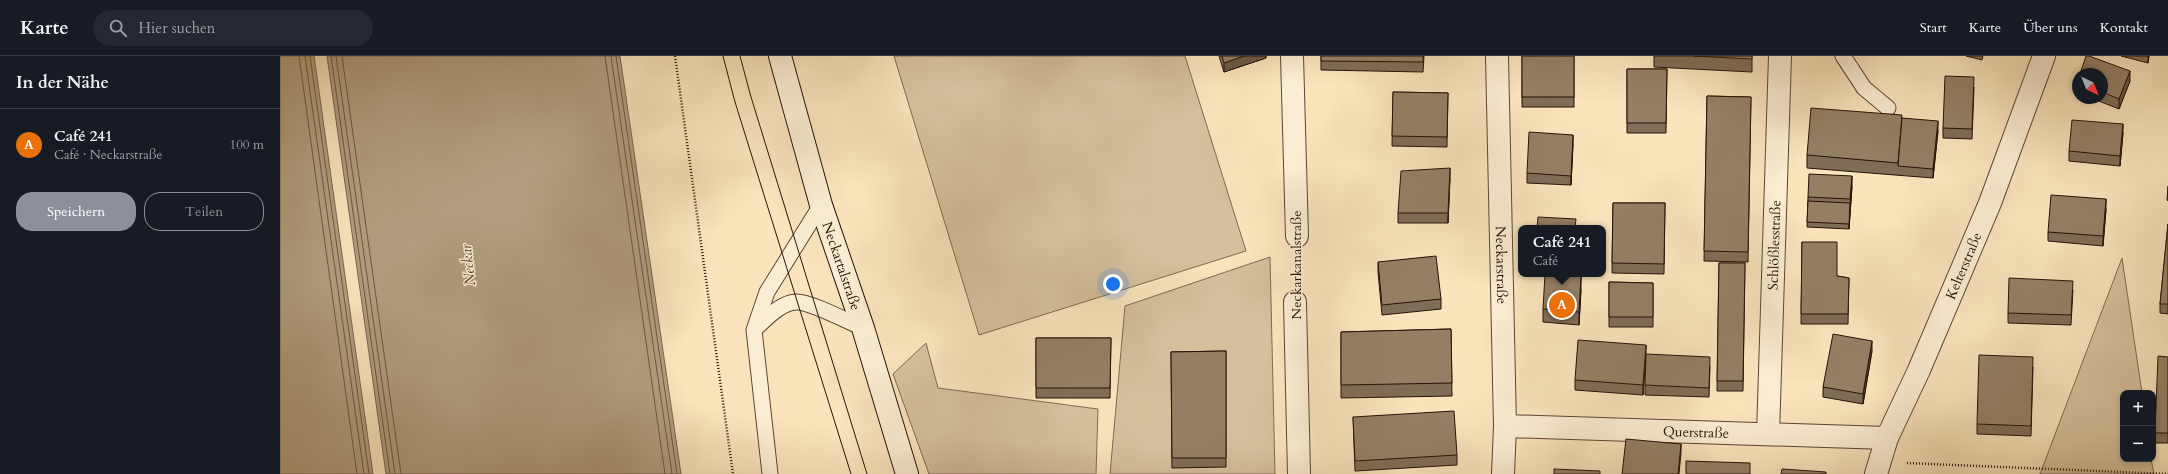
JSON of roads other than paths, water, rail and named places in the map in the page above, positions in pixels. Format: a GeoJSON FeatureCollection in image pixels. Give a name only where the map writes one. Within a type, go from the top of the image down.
{"type":"FeatureCollection","features":[{"type":"Feature","properties":{"kind":"street","name":"Neckartalstraße"},"geometry":{"type":"LineString","coordinates":[[780,56],[821,205],[863,328],[907,474]]}},
{"type":"Feature","properties":{"kind":"street","name":"Neckarkanalstraße"},"geometry":{"type":"LineString","coordinates":[[1292,56],[1297,236]]}},
{"type":"Feature","properties":{"kind":"street","name":"Neckarstraße"},"geometry":{"type":"LineString","coordinates":[[1496,56],[1505,426],[1503,474]]}},
{"type":"Feature","properties":{"kind":"street","name":"Schlößlesstraße"},"geometry":{"type":"LineString","coordinates":[[1768,434],[1780,56]]}},
{"type":"Feature","properties":{"kind":"street","name":"Kelterstraße"},"geometry":{"type":"LineString","coordinates":[[1878,468],[1887,438],[1919,370],[1990,203],[2044,56]]}},
{"type":"Feature","properties":{"kind":"street","name":"Neckarkanalstraße"},"geometry":{"type":"LineString","coordinates":[[1295,302],[1299,474]]}},
{"type":"Feature","properties":{"kind":"street","name":"Querstraße"},"geometry":{"type":"LineString","coordinates":[[1505,426],[1887,438]]}},
{"type":"Feature","properties":{"kind":"lane"},"geometry":{"type":"LineString","coordinates":[[1843,56],[1864,88],[1888,108]]}},
{"type":"Feature","properties":{"kind":"lane"},"geometry":{"type":"LineString","coordinates":[[770,474],[754,330],[767,292],[821,205]]}},
{"type":"Feature","properties":{"kind":"lane"},"geometry":{"type":"LineString","coordinates":[[754,330],[780,308],[796,302],[816,308],[863,328]]}},
{"type":"Feature","properties":{"kind":"water"},"geometry":{"type":"Polygon","coordinates":[[[280,56],[314,56],[373,474],[280,474],[280,56]]]}},
{"type":"Feature","properties":{"kind":"water","name":"Neckar"},"geometry":{"type":"Polygon","coordinates":[[[327,56],[620,56],[681,474],[386,474],[327,56]]]}},
{"type":"Feature","properties":{"kind":"tram line"},"geometry":{"type":"LineString","coordinates":[[723,56],[735,102],[851,474]]}},
{"type":"Feature","properties":{"kind":"tram line"},"geometry":{"type":"LineString","coordinates":[[740,56],[751,97],[867,474]]}},
{"type":"Feature","properties":{"kind":"place","name":"Café 241"},"geometry":{"type":"Point","coordinates":[1562,305]}}]}
